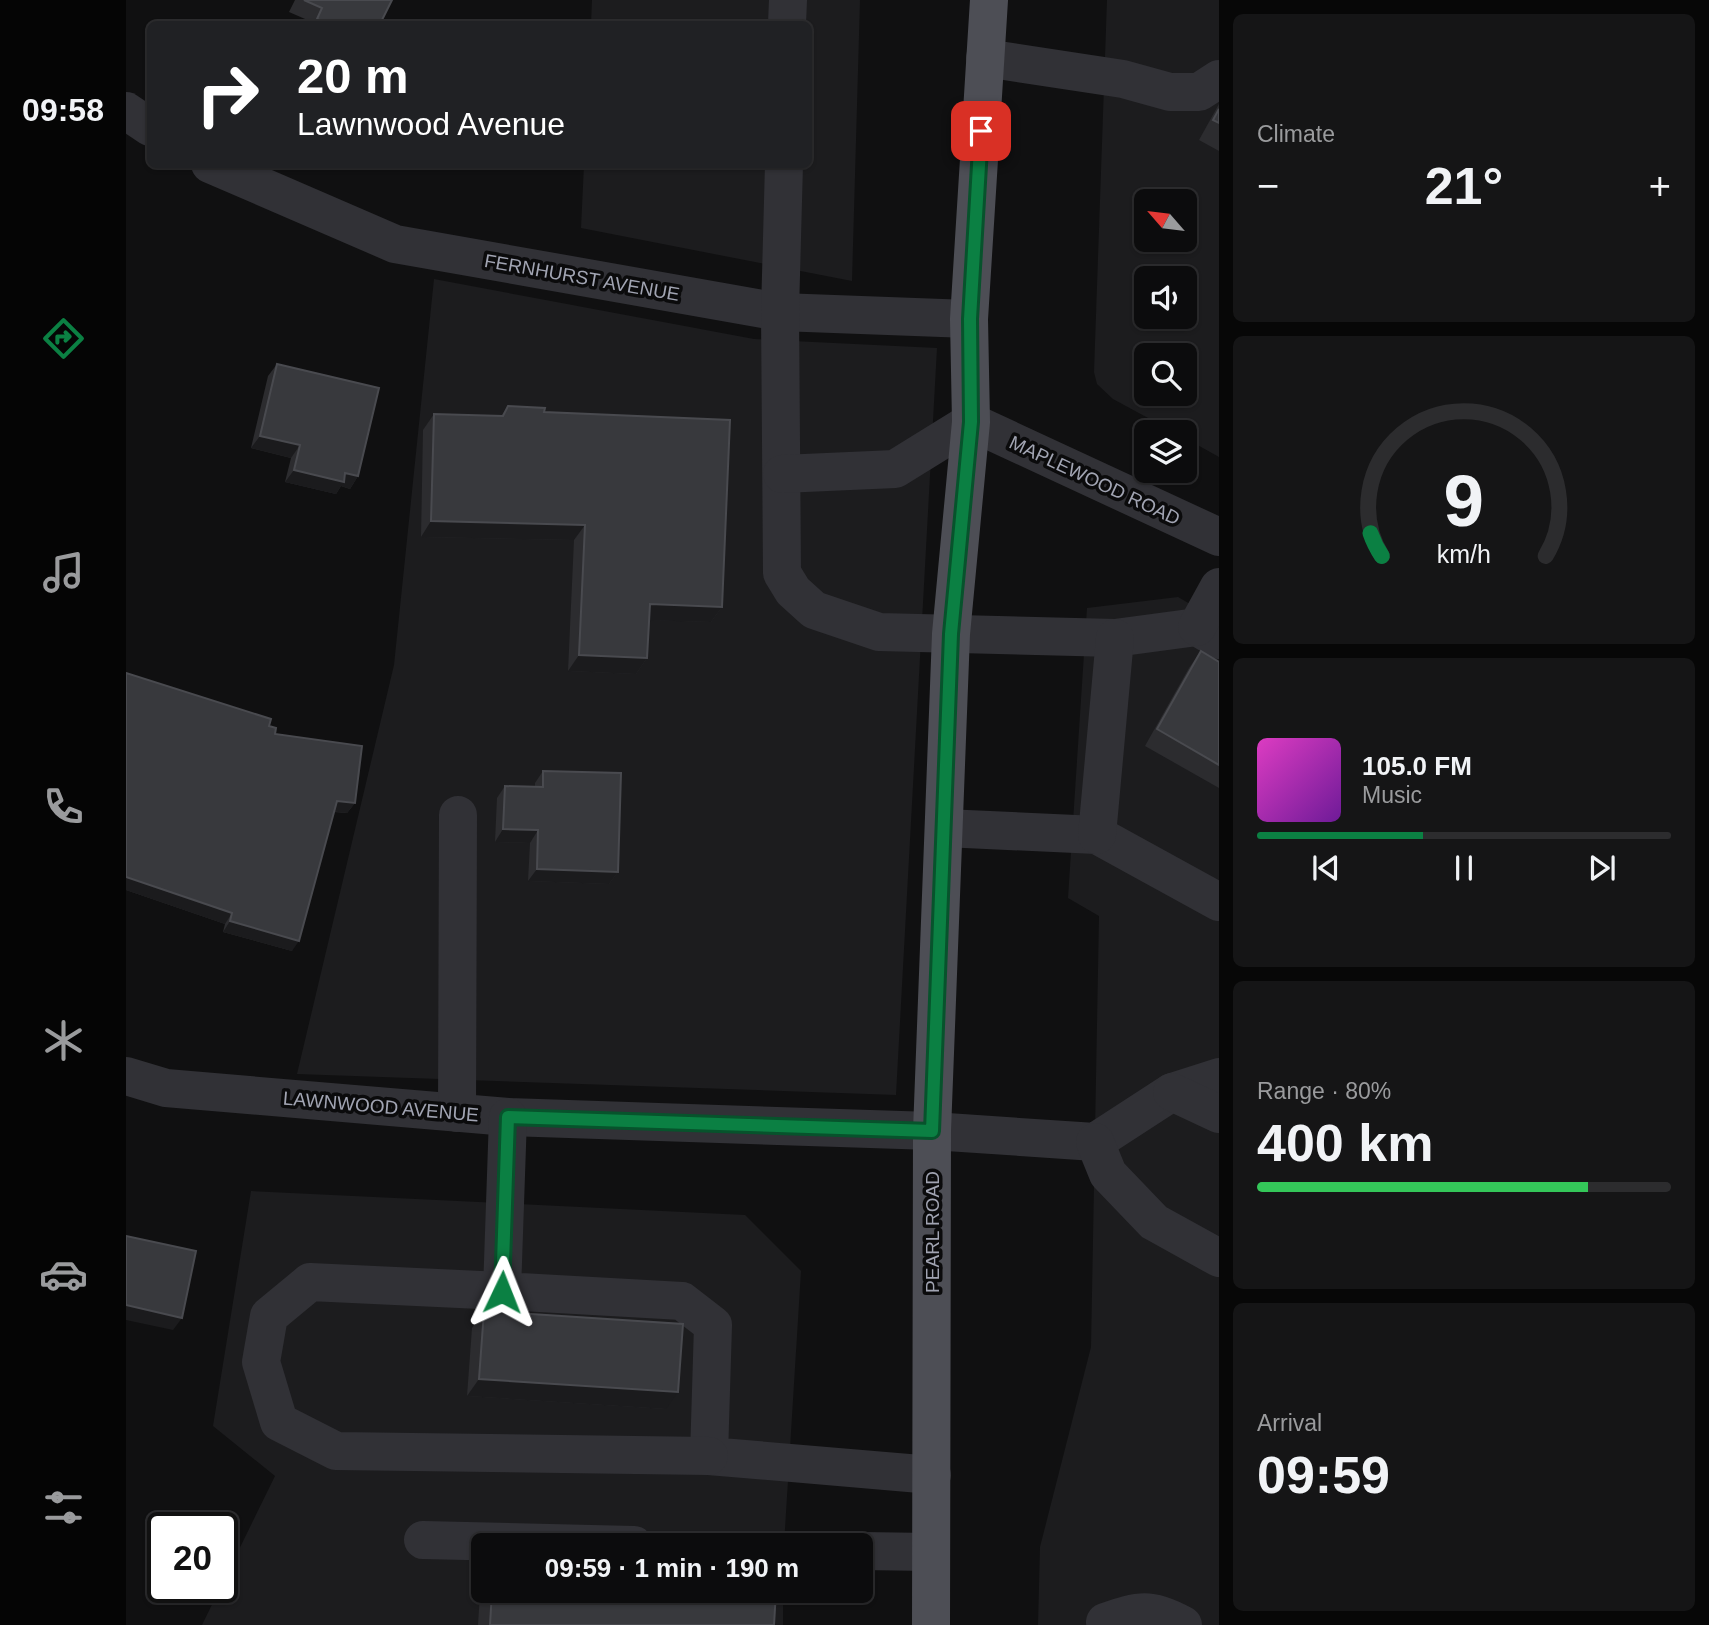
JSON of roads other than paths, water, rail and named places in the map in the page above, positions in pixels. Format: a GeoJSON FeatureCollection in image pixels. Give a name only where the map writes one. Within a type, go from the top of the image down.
{"type":"FeatureCollection","features":[{"type":"Feature","properties":{"kind":"main road","name":"PEARL ROAD"},"geometry":{"type":"LineString","coordinates":[[931,1625],[932,1131],[951,634],[971,422],[970,319],[989,0]]}},
{"type":"Feature","properties":{"kind":"street"},"geometry":{"type":"LineString","coordinates":[[787,21],[788,0]]}},
{"type":"Feature","properties":{"kind":"street"},"geometry":{"type":"LineString","coordinates":[[985,58],[1123,79],[1170,92],[1199,92],[1219,79]]}},
{"type":"Feature","properties":{"kind":"street"},"geometry":{"type":"LineString","coordinates":[[126,111],[147,125]]}},
{"type":"Feature","properties":{"kind":"street","name":"FERNHURST AVENUE"},"geometry":{"type":"LineString","coordinates":[[218,168],[395,244],[780,312],[970,319]]}},
{"type":"Feature","properties":{"kind":"street"},"geometry":{"type":"LineString","coordinates":[[784,168],[780,312],[782,573],[793,592],[814,610],[879,632],[1115,638],[1208,634],[1219,587]]}},
{"type":"Feature","properties":{"kind":"street"},"geometry":{"type":"LineString","coordinates":[[782,474],[895,469],[971,422]]}},
{"type":"Feature","properties":{"kind":"street","name":"MAPLEWOOD ROAD"},"geometry":{"type":"LineString","coordinates":[[971,422],[1219,537]]}},
{"type":"Feature","properties":{"kind":"street"},"geometry":{"type":"LineString","coordinates":[[1097,835],[1115,638]]}},
{"type":"Feature","properties":{"kind":"street"},"geometry":{"type":"LineString","coordinates":[[457,1113],[458,815]]}},
{"type":"Feature","properties":{"kind":"street"},"geometry":{"type":"LineString","coordinates":[[944,828],[1097,835],[1219,902]]}},
{"type":"Feature","properties":{"kind":"street","name":"LAWNWOOD AVENUE"},"geometry":{"type":"LineString","coordinates":[[126,1076],[166,1088],[508,1117],[932,1131],[1095,1142]]}},
{"type":"Feature","properties":{"kind":"street"},"geometry":{"type":"LineString","coordinates":[[1219,1077],[1172,1091],[1095,1142],[1108,1174],[1154,1222],[1219,1258]]}},
{"type":"Feature","properties":{"kind":"street"},"geometry":{"type":"LineString","coordinates":[[1172,1091],[1219,1114]]}},
{"type":"Feature","properties":{"kind":"street"},"geometry":{"type":"LineString","coordinates":[[502,1292],[508,1117]]}},
{"type":"Feature","properties":{"kind":"street"},"geometry":{"type":"LineString","coordinates":[[709,1456],[713,1325],[682,1301],[310,1282],[269,1316],[261,1362],[279,1422],[337,1451],[709,1456],[932,1475]]}},
{"type":"Feature","properties":{"kind":"street"},"geometry":{"type":"LineString","coordinates":[[423,1540],[471,1541]]}},
{"type":"Feature","properties":{"kind":"street"},"geometry":{"type":"LineString","coordinates":[[873,1551],[931,1552]]}},
{"type":"Feature","properties":{"kind":"street"},"geometry":{"type":"LineString","coordinates":[[1105,1622],[1144,1610],[1158,1612],[1183,1625]]}}]}
